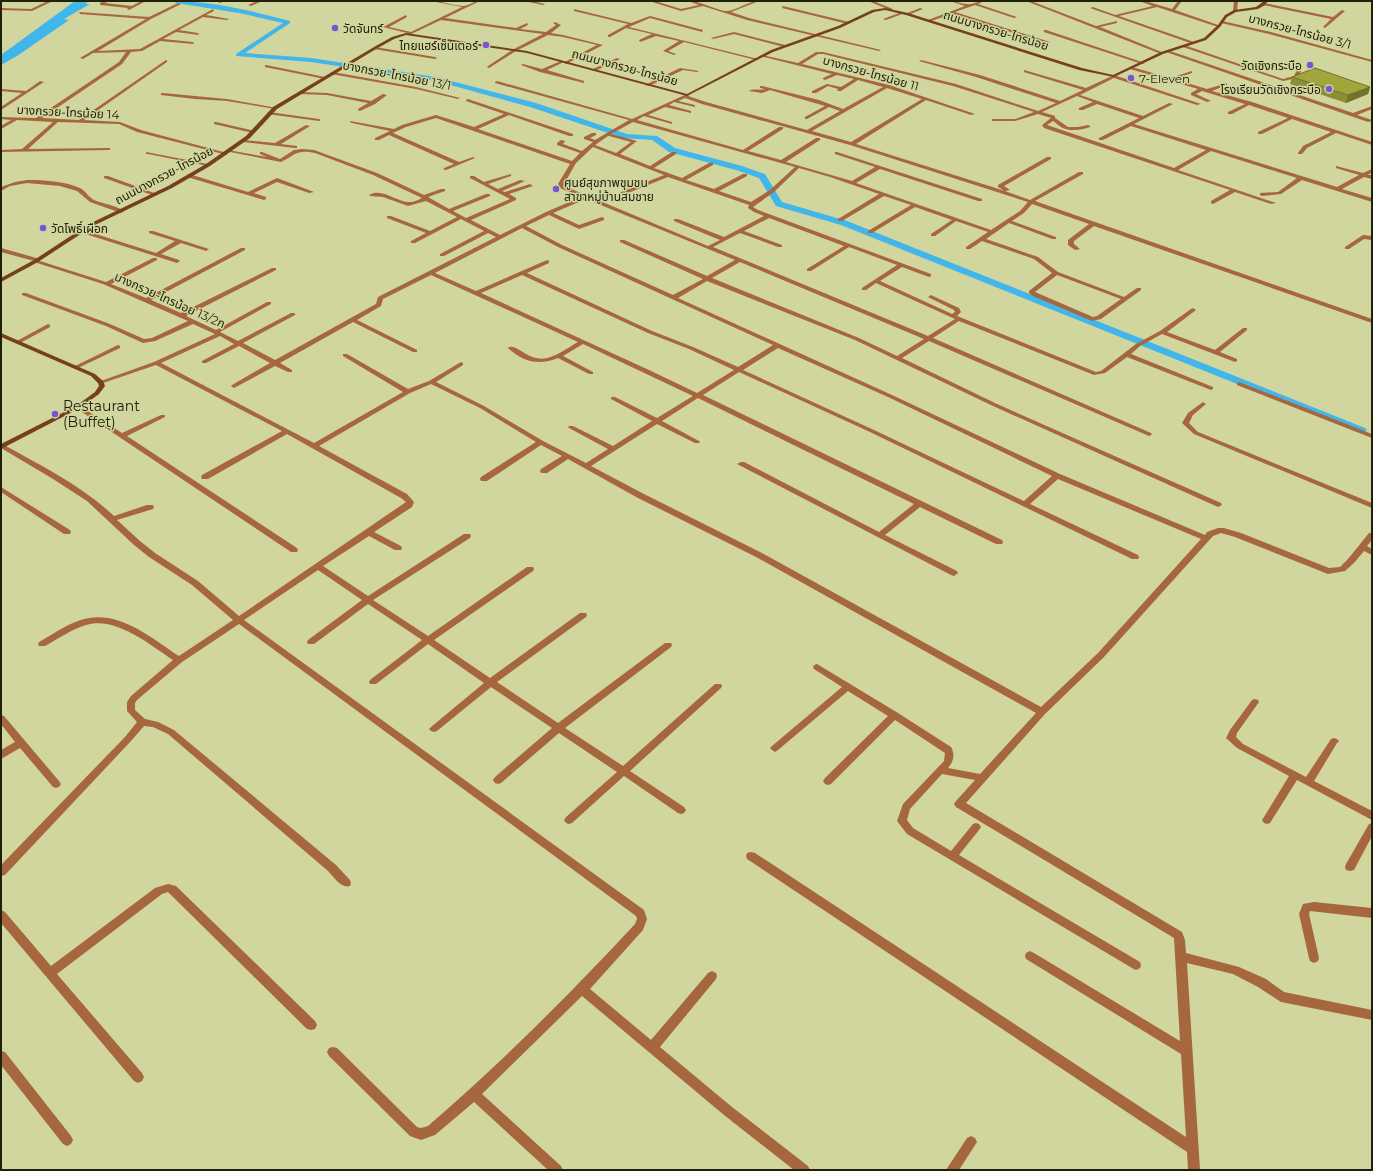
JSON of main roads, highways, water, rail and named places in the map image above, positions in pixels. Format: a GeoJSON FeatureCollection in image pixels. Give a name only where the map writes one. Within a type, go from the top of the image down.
{"type":"FeatureCollection","features":[{"type":"Feature","properties":{"kind":"main road","name":"ถนนบางกรวย-ไทรน้อย"},"geometry":{"type":"LineString","coordinates":[[1,280],[37,260],[81,231],[208,165],[243,141],[275,108],[375,48],[394,38],[410,33],[516,50],[683,96],[784,46],[848,23],[873,11],[891,9],[1081,69],[1114,76],[1162,53],[1209,37],[1226,16],[1235,12],[1257,8],[1265,3]]}},
{"type":"Feature","properties":{"kind":"main road"},"geometry":{"type":"LineString","coordinates":[[1,335],[93,375],[101,382],[102,386],[97,393],[78,407],[1,446]]}},
{"type":"Feature","properties":{"kind":"water"},"geometry":{"type":"Polygon","coordinates":[[[75,1],[89,1],[85,4],[90,4],[64,19],[69,20],[17,56],[1,65],[1,55],[75,1]]]}},
{"type":"Feature","properties":{"kind":"waterway"},"geometry":{"type":"LineString","coordinates":[[176,1],[239,11],[288,22],[238,55],[311,60],[436,79],[533,105],[626,136],[654,138],[672,150],[739,168],[762,176],[779,204],[844,223],[1361,430]]}},
{"type":"Feature","properties":{"kind":"place","name":"วัดจันทร์"},"geometry":{"type":"Point","coordinates":[335,28]}},
{"type":"Feature","properties":{"kind":"place","name":"ไทยแฮร์เซ็นเตอร์"},"geometry":{"type":"Point","coordinates":[486,45]}},
{"type":"Feature","properties":{"kind":"place","name":"วัดเชิงกระบือ"},"geometry":{"type":"Point","coordinates":[1310,65]}},
{"type":"Feature","properties":{"kind":"place","name":"7-Eleven"},"geometry":{"type":"Point","coordinates":[1131,78]}},
{"type":"Feature","properties":{"kind":"place","name":"โรงเรียนวัดเชิงกระบือ"},"geometry":{"type":"Point","coordinates":[1329,89]}},
{"type":"Feature","properties":{"kind":"place","name":"ศูนย์สุขภาพชุมชน สาขาหมู่บ้านสมชาย"},"geometry":{"type":"Point","coordinates":[556,189]}},
{"type":"Feature","properties":{"kind":"place","name":"วัดโพธิ์เผือก"},"geometry":{"type":"Point","coordinates":[43,228]}},
{"type":"Feature","properties":{"kind":"place","name":"Restaurant (Buffet)"},"geometry":{"type":"Point","coordinates":[55,414]}}]}
